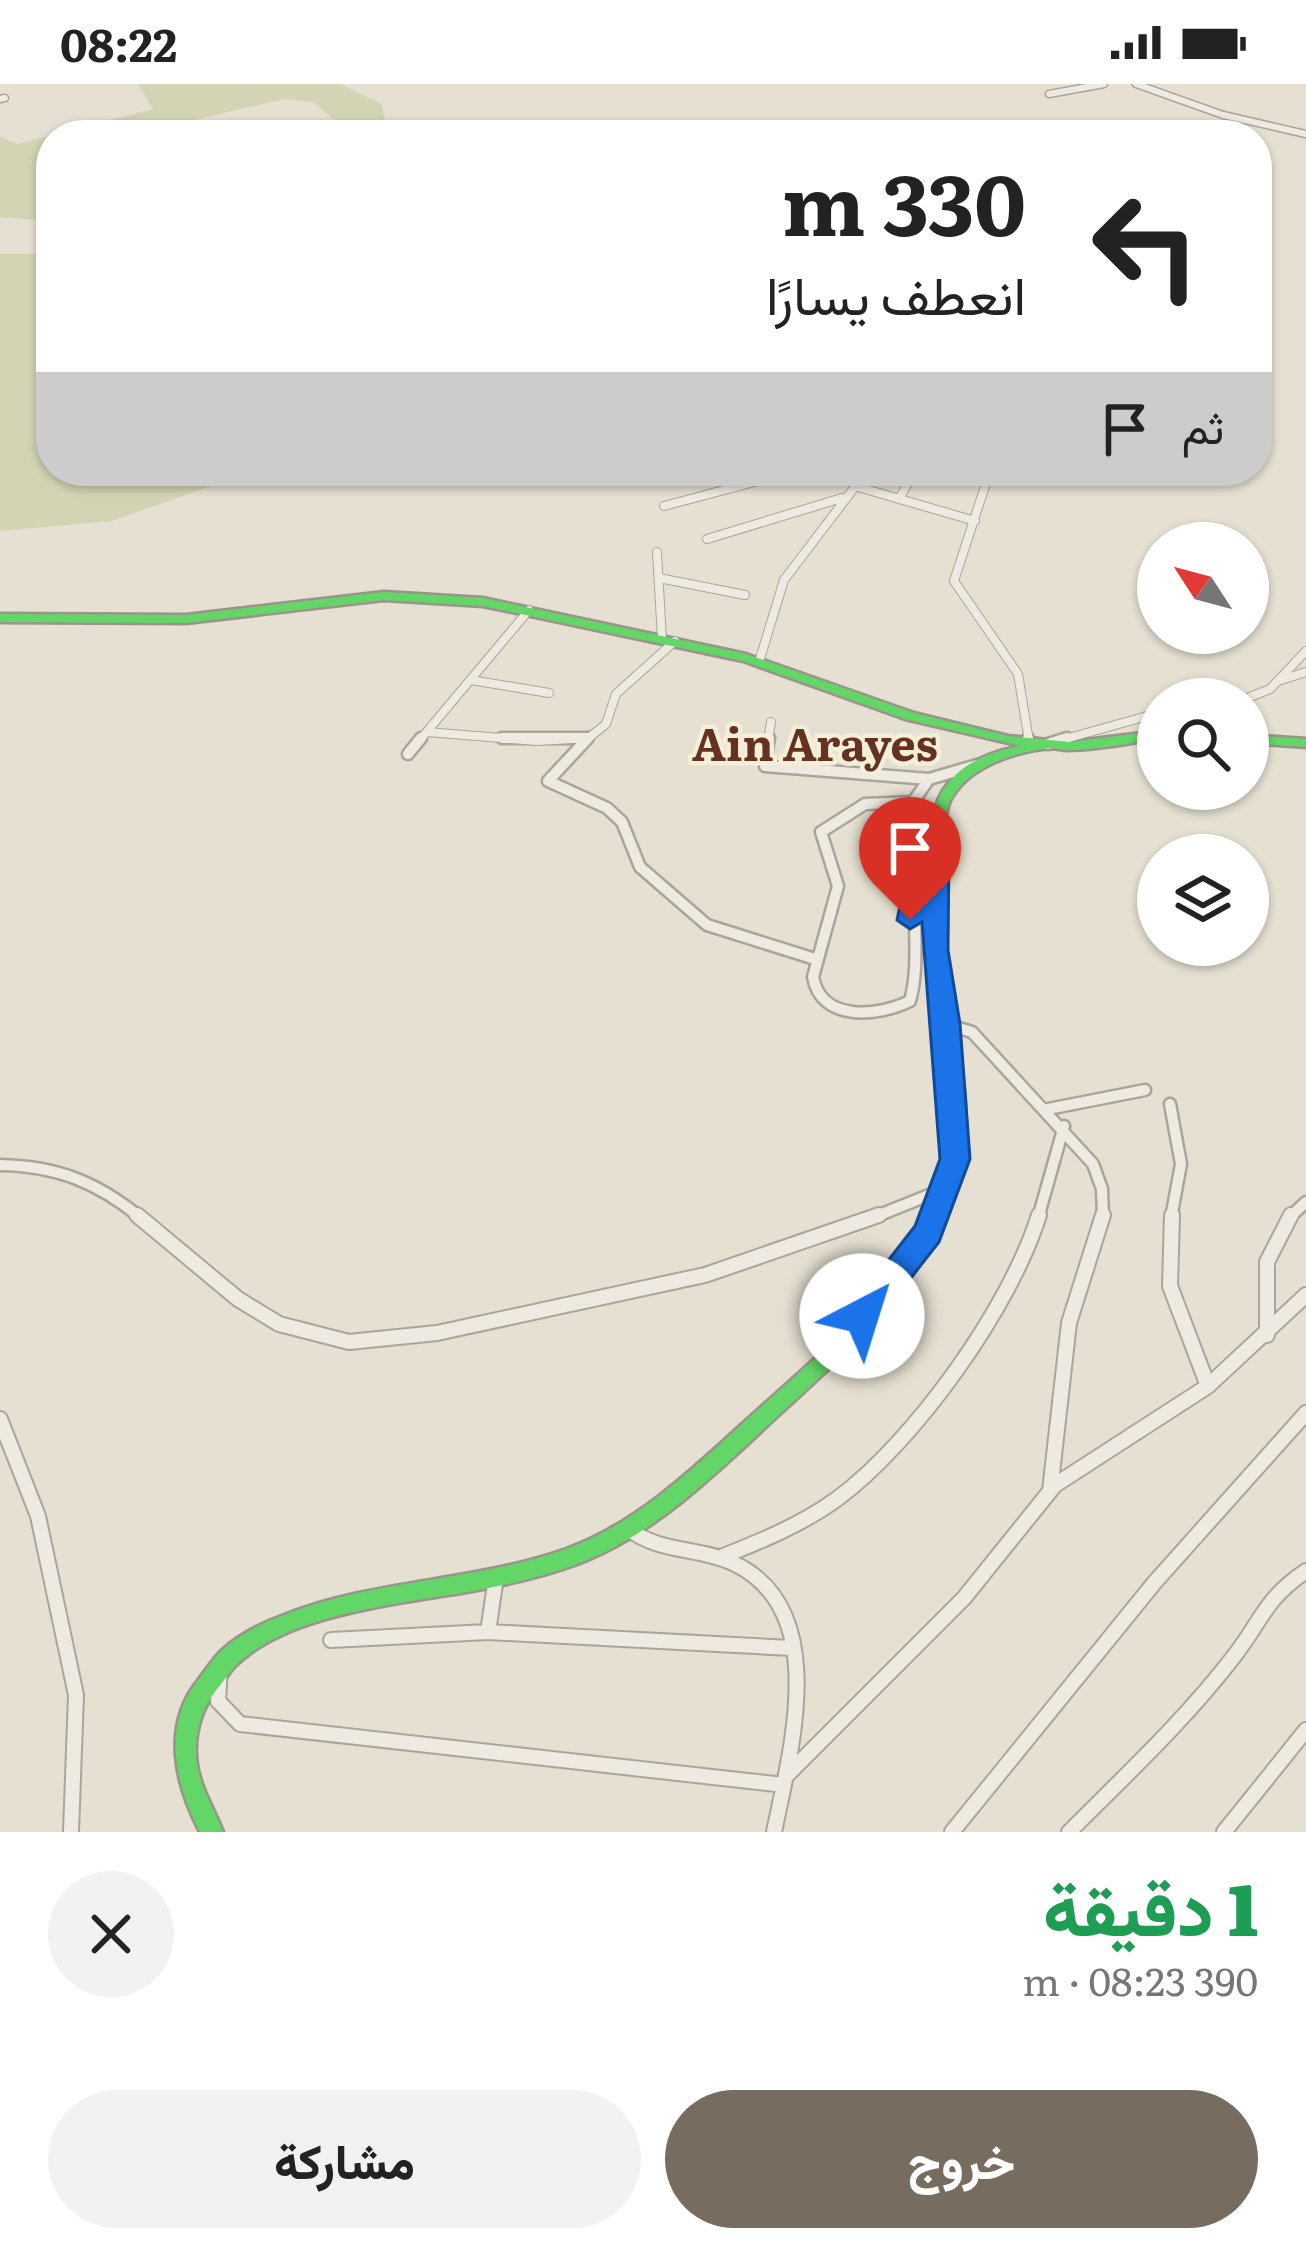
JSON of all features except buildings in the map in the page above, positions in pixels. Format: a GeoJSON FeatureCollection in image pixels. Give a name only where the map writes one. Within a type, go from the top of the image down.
{"type":"FeatureCollection","features":[{"type":"Feature","properties":{"kind":"street"},"geometry":{"type":"LineString","coordinates":[[1049,94],[1104,84]]}},
{"type":"Feature","properties":{"kind":"street"},"geometry":{"type":"LineString","coordinates":[[1136,84],[1242,120]]}},
{"type":"Feature","properties":{"kind":"street"},"geometry":{"type":"LineString","coordinates":[[1272,126],[1303,133],[1306,122]]}},
{"type":"Feature","properties":{"kind":"street"},"geometry":{"type":"LineString","coordinates":[[664,506],[739,486]]}},
{"type":"Feature","properties":{"kind":"street"},"geometry":{"type":"LineString","coordinates":[[759,662],[762,634],[787,568],[855,486],[975,521]]}},
{"type":"Feature","properties":{"kind":"street"},"geometry":{"type":"LineString","coordinates":[[899,499],[906,486]]}},
{"type":"Feature","properties":{"kind":"street"},"geometry":{"type":"LineString","coordinates":[[985,486],[954,581],[1018,674],[1036,745]]}},
{"type":"Feature","properties":{"kind":"street"},"geometry":{"type":"LineString","coordinates":[[707,539],[845,497]]}},
{"type":"Feature","properties":{"kind":"street"},"geometry":{"type":"LineString","coordinates":[[657,552],[669,640]]}},
{"type":"Feature","properties":{"kind":"street"},"geometry":{"type":"LineString","coordinates":[[659,578],[746,595]]}},
{"type":"Feature","properties":{"kind":"street"},"geometry":{"type":"LineString","coordinates":[[0,618],[186,619],[384,596],[529,610],[759,662],[910,716],[1036,745],[1137,737]]}},
{"type":"Feature","properties":{"kind":"street"},"geometry":{"type":"LineString","coordinates":[[408,754],[529,610]]}},
{"type":"Feature","properties":{"kind":"street"},"geometry":{"type":"LineString","coordinates":[[669,640],[616,694],[606,724],[548,775],[551,785],[607,808],[622,822],[640,867],[707,925],[815,959]]}},
{"type":"Feature","properties":{"kind":"street"},"geometry":{"type":"LineString","coordinates":[[1278,681],[1306,651]]}},
{"type":"Feature","properties":{"kind":"street"},"geometry":{"type":"LineString","coordinates":[[1269,686],[1306,672]]}},
{"type":"Feature","properties":{"kind":"street"},"geometry":{"type":"LineString","coordinates":[[471,680],[549,693]]}},
{"type":"Feature","properties":{"kind":"street"},"geometry":{"type":"LineString","coordinates":[[771,722],[765,766],[929,778],[977,766],[1016,749],[1091,734],[1119,716],[1137,715]]}},
{"type":"Feature","properties":{"kind":"street"},"geometry":{"type":"LineString","coordinates":[[427,732],[537,741],[589,738]]}},
{"type":"Feature","properties":{"kind":"street"},"geometry":{"type":"LineString","coordinates":[[1269,740],[1306,743]]}},
{"type":"Feature","properties":{"kind":"street"},"geometry":{"type":"LineString","coordinates":[[212,1832],[193,1798],[182,1754],[193,1703],[220,1660],[283,1622],[563,1560],[628,1528],[746,1433],[833,1348],[915,1250],[949,1187],[956,1132],[935,950],[937,847],[945,797],[977,766]]}},
{"type":"Feature","properties":{"kind":"street"},"geometry":{"type":"LineString","coordinates":[[929,778],[913,802],[865,804],[824,827],[838,889],[815,959],[813,991],[832,1009],[877,1011],[910,1001],[917,974],[910,920],[922,863],[937,847]]}},
{"type":"Feature","properties":{"kind":"street"},"geometry":{"type":"LineString","coordinates":[[946,1024],[971,1032],[1064,1126],[1098,1176],[1103,1217],[1070,1323],[1050,1491]]}},
{"type":"Feature","properties":{"kind":"street"},"geometry":{"type":"LineString","coordinates":[[1048,1109],[1144,1090]]}},
{"type":"Feature","properties":{"kind":"street"},"geometry":{"type":"LineString","coordinates":[[1170,1103],[1184,1174],[1166,1258],[1183,1328],[1208,1386]]}},
{"type":"Feature","properties":{"kind":"street"},"geometry":{"type":"LineString","coordinates":[[721,1557],[759,1544],[839,1499],[880,1466],[909,1431],[1023,1253],[1064,1126]]}},
{"type":"Feature","properties":{"kind":"street"},"geometry":{"type":"LineString","coordinates":[[0,1165],[29,1160],[77,1171],[163,1234],[208,1281],[254,1314],[328,1341],[465,1328],[726,1269],[949,1187]]}},
{"type":"Feature","properties":{"kind":"street"},"geometry":{"type":"LineString","coordinates":[[1267,1335],[1261,1302],[1274,1232],[1306,1202]]}},
{"type":"Feature","properties":{"kind":"street"},"geometry":{"type":"LineString","coordinates":[[786,1780],[964,1598],[1050,1491],[1208,1386],[1306,1296]]}},
{"type":"Feature","properties":{"kind":"street"},"geometry":{"type":"LineString","coordinates":[[952,1832],[1115,1630],[1306,1413]]}},
{"type":"Feature","properties":{"kind":"street"},"geometry":{"type":"LineString","coordinates":[[0,1419],[38,1516],[76,1695],[71,1832]]}},
{"type":"Feature","properties":{"kind":"street"},"geometry":{"type":"LineString","coordinates":[[628,1528],[650,1544],[721,1557],[777,1596],[789,1618],[786,1780],[774,1832]]}},
{"type":"Feature","properties":{"kind":"street"},"geometry":{"type":"LineString","coordinates":[[1070,1832],[1161,1741],[1237,1653],[1274,1593],[1306,1571]]}},
{"type":"Feature","properties":{"kind":"street"},"geometry":{"type":"LineString","coordinates":[[488,1632],[496,1577]]}},
{"type":"Feature","properties":{"kind":"street"},"geometry":{"type":"LineString","coordinates":[[331,1640],[488,1632],[738,1649],[792,1648]]}},
{"type":"Feature","properties":{"kind":"street"},"geometry":{"type":"LineString","coordinates":[[220,1660],[218,1701],[240,1724],[786,1780]]}},
{"type":"Feature","properties":{"kind":"street"},"geometry":{"type":"LineString","coordinates":[[1224,1832],[1306,1730]]}},
{"type":"Feature","properties":{"kind":"green space"},"geometry":{"type":"Polygon","coordinates":[[[138,84],[340,84],[382,104],[385,120],[334,120],[313,102],[285,99],[193,120],[110,120],[153,109],[138,84]]]}},
{"type":"Feature","properties":{"kind":"green space"},"geometry":{"type":"Polygon","coordinates":[[[0,137],[17,144],[36,139],[36,220],[0,217],[0,137]]]}},
{"type":"Feature","properties":{"kind":"green space"},"geometry":{"type":"Polygon","coordinates":[[[0,254],[36,254],[36,486],[211,486],[112,521],[0,531],[0,254]]]}},
{"type":"Feature","properties":{"kind":"traffic: fast"},"geometry":{"type":"LineString","coordinates":[[0,618],[186,619],[384,596],[483,602],[746,658],[910,716],[1008,740],[1069,746],[1137,738]]}},
{"type":"Feature","properties":{"kind":"traffic: fast"},"geometry":{"type":"LineString","coordinates":[[1269,740],[1306,743]]}},
{"type":"Feature","properties":{"kind":"traffic: fast"},"geometry":{"type":"LineString","coordinates":[[212,1832],[190,1782],[185,1747],[199,1695],[229,1658],[269,1631],[316,1612],[526,1571],[597,1545],[669,1499],[734,1444],[840,1346],[892,1288],[934,1223],[955,1159],[957,1100],[933,929],[940,813],[952,787],[973,768],[1014,751],[1043,746]]}},
{"type":"Feature","properties":{"kind":"district","name":"Ain Arayes"},"geometry":{"type":"Point","coordinates":[815,745]}},
{"type":"Feature","properties":{"kind":"route"},"geometry":{"type":"LineString","coordinates":[[862,1316],[928,1233],[949,1187],[955,1159],[946,1024],[935,950],[937,847],[922,863],[910,920]]}}]}
